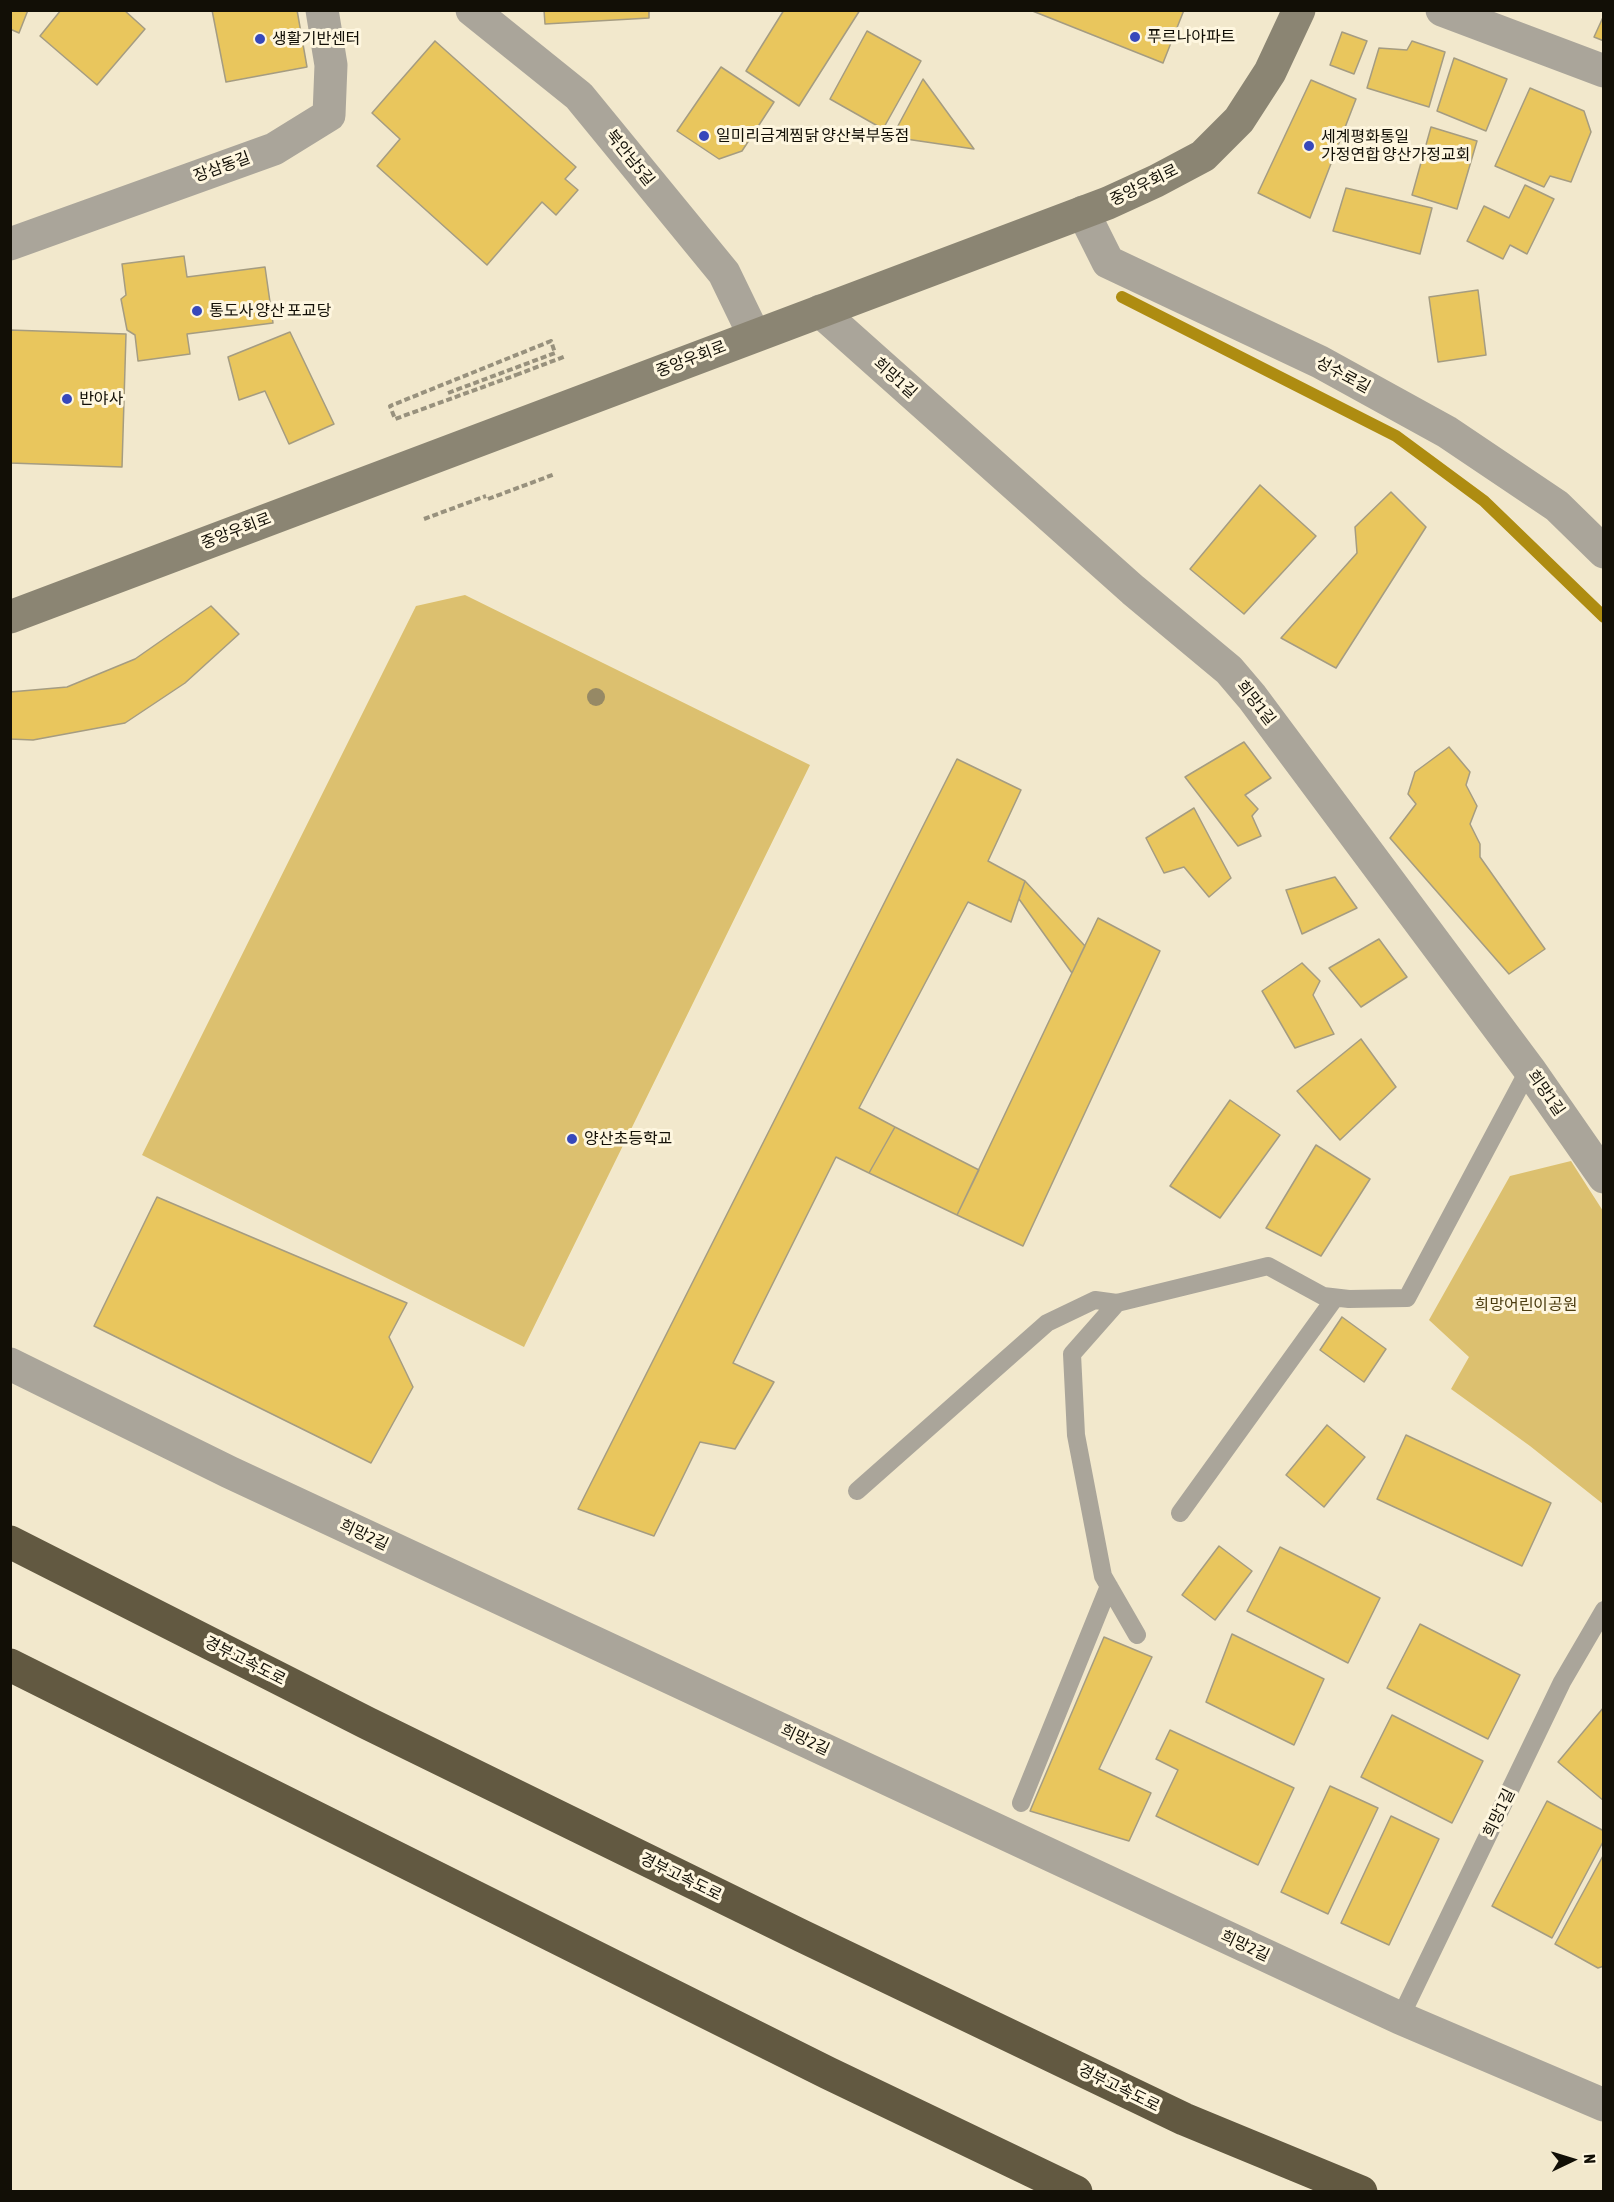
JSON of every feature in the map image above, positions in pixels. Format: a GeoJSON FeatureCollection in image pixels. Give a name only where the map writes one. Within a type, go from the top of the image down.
{"type":"FeatureCollection","features":[{"type":"Feature","properties":{"kind":"highway","name":"경부고속도로"},"geometry":{"type":"LineString","coordinates":[[10,1542],[377,1728],[813,1941],[1184,2119],[1360,2192]]}},
{"type":"Feature","properties":{"kind":"highway"},"geometry":{"type":"LineString","coordinates":[[10,1665],[828,2073],[1076,2192]]}},
{"type":"Feature","properties":{"kind":"main road","name":"중앙우회로"},"geometry":{"type":"LineString","coordinates":[[10,617],[1083,212],[1156,182],[1203,156],[1239,120],[1270,72],[1299,10]]}},
{"type":"Feature","properties":{"kind":"street","name":"장삼동길"},"geometry":{"type":"LineString","coordinates":[[10,244],[273,149],[329,115],[331,65],[322,10]]}},
{"type":"Feature","properties":{"kind":"street","name":"북안남5길"},"geometry":{"type":"LineString","coordinates":[[472,10],[579,96],[724,273],[754,335]]}},
{"type":"Feature","properties":{"kind":"street"},"geometry":{"type":"LineString","coordinates":[[1442,10],[1604,71]]}},
{"type":"Feature","properties":{"kind":"street","name":"성수로길"},"geometry":{"type":"LineString","coordinates":[[1083,212],[1108,262],[1320,362],[1447,432],[1557,506],[1604,552]]}},
{"type":"Feature","properties":{"kind":"street","name":"희망1길"},"geometry":{"type":"LineString","coordinates":[[820,311],[1132,590],[1229,670],[1252,697],[1529,1069],[1604,1176]]}},
{"type":"Feature","properties":{"kind":"street","name":"희망2길"},"geometry":{"type":"LineString","coordinates":[[10,1364],[229,1472],[1400,2018],[1604,2105]]}},
{"type":"Feature","properties":{"kind":"lane"},"geometry":{"type":"LineString","coordinates":[[857,1491],[1047,1323],[1095,1300],[1117,1303],[1268,1266],[1323,1296],[1407,1298],[1529,1069]]}},
{"type":"Feature","properties":{"kind":"lane"},"geometry":{"type":"LineString","coordinates":[[1180,1513],[1335,1298]]}},
{"type":"Feature","properties":{"kind":"lane"},"geometry":{"type":"LineString","coordinates":[[1117,1303],[1072,1354],[1076,1435],[1103,1576],[1137,1635]]}},
{"type":"Feature","properties":{"kind":"lane"},"geometry":{"type":"LineString","coordinates":[[1021,1803],[1109,1586]]}},
{"type":"Feature","properties":{"kind":"lane","name":"희망1길"},"geometry":{"type":"LineString","coordinates":[[1400,2018],[1562,1682],[1604,1610]]}},
{"type":"Feature","properties":{"kind":"path"},"geometry":{"type":"LineString","coordinates":[[448,393],[555,353],[550,341],[390,406],[395,419],[566,356]]}},
{"type":"Feature","properties":{"kind":"path"},"geometry":{"type":"LineString","coordinates":[[423,519],[555,474]]}},
{"type":"Feature","properties":{"kind":"green space"},"geometry":{"type":"Polygon","coordinates":[[[465,595],[810,765],[524,1347],[142,1155],[416,606],[465,595]]]}},
{"type":"Feature","properties":{"kind":"green space","name":"희망어린이공원"},"geometry":{"type":"Polygon","coordinates":[[[1571,1161],[1603,1211],[1603,1504],[1530,1446],[1451,1389],[1469,1357],[1429,1320],[1510,1176],[1571,1161]]]}},
{"type":"Feature","properties":{"kind":"building"},"geometry":{"type":"Polygon","coordinates":[[[10,10],[28,10],[19,33],[10,29],[10,10]]]}},
{"type":"Feature","properties":{"kind":"building"},"geometry":{"type":"Polygon","coordinates":[[[61,10],[124,10],[145,29],[97,85],[40,36],[61,10]]]}},
{"type":"Feature","properties":{"kind":"building","name":"생활기반센터"},"geometry":{"type":"Polygon","coordinates":[[[212,10],[297,10],[307,67],[226,82],[212,10]]]}},
{"type":"Feature","properties":{"kind":"building"},"geometry":{"type":"Polygon","coordinates":[[[544,10],[649,10],[649,18],[545,24],[544,10]]]}},
{"type":"Feature","properties":{"kind":"building"},"geometry":{"type":"Polygon","coordinates":[[[784,10],[860,10],[799,106],[746,71],[784,10]]]}},
{"type":"Feature","properties":{"kind":"building","name":"푸르나아파트"},"geometry":{"type":"Polygon","coordinates":[[[1030,10],[1184,10],[1163,63],[1030,10]]]}},
{"type":"Feature","properties":{"kind":"building"},"geometry":{"type":"Polygon","coordinates":[[[1604,15],[1604,41],[1594,37],[1604,15]]]}},
{"type":"Feature","properties":{"kind":"building"},"geometry":{"type":"Polygon","coordinates":[[[867,31],[921,61],[883,129],[830,99],[867,31]]]}},
{"type":"Feature","properties":{"kind":"building"},"geometry":{"type":"Polygon","coordinates":[[[1342,32],[1367,41],[1354,74],[1330,65],[1342,32]]]}},
{"type":"Feature","properties":{"kind":"building"},"geometry":{"type":"Polygon","coordinates":[[[435,41],[576,167],[565,179],[578,190],[556,215],[542,202],[487,265],[377,166],[400,139],[372,113],[435,41]]]}},
{"type":"Feature","properties":{"kind":"building"},"geometry":{"type":"Polygon","coordinates":[[[1412,41],[1445,52],[1429,107],[1367,88],[1379,48],[1407,50],[1412,41]]]}},
{"type":"Feature","properties":{"kind":"building"},"geometry":{"type":"Polygon","coordinates":[[[1454,58],[1507,79],[1486,131],[1437,111],[1454,58]]]}},
{"type":"Feature","properties":{"kind":"building"},"geometry":{"type":"Polygon","coordinates":[[[721,67],[774,102],[742,151],[719,159],[677,131],[721,67]]]}},
{"type":"Feature","properties":{"kind":"building"},"geometry":{"type":"Polygon","coordinates":[[[923,79],[974,149],[892,137],[923,79]]]}},
{"type":"Feature","properties":{"kind":"building","name":"세계평화통일 가정연합 양산가정교회"},"geometry":{"type":"Polygon","coordinates":[[[1311,80],[1356,99],[1310,218],[1258,193],[1311,80]]]}},
{"type":"Feature","properties":{"kind":"building"},"geometry":{"type":"Polygon","coordinates":[[[1530,88],[1584,111],[1591,132],[1571,182],[1550,176],[1544,187],[1495,166],[1530,88]]]}},
{"type":"Feature","properties":{"kind":"building"},"geometry":{"type":"Polygon","coordinates":[[[1431,127],[1477,141],[1457,209],[1412,195],[1431,127]]]}},
{"type":"Feature","properties":{"kind":"building"},"geometry":{"type":"Polygon","coordinates":[[[1525,185],[1554,199],[1527,254],[1510,245],[1503,259],[1467,241],[1484,206],[1509,218],[1525,185]]]}},
{"type":"Feature","properties":{"kind":"building"},"geometry":{"type":"Polygon","coordinates":[[[1346,188],[1432,208],[1420,254],[1333,231],[1346,188]]]}},
{"type":"Feature","properties":{"kind":"building","name":"통도사 양산 포교당"},"geometry":{"type":"Polygon","coordinates":[[[184,256],[187,277],[265,267],[273,323],[187,334],[190,354],[138,361],[135,335],[127,330],[121,299],[126,295],[122,264],[184,256]]]}},
{"type":"Feature","properties":{"kind":"building"},"geometry":{"type":"Polygon","coordinates":[[[1478,290],[1486,355],[1438,362],[1429,297],[1478,290]]]}},
{"type":"Feature","properties":{"kind":"building","name":"반야사"},"geometry":{"type":"Polygon","coordinates":[[[10,330],[126,334],[122,467],[10,463],[10,330]]]}},
{"type":"Feature","properties":{"kind":"building"},"geometry":{"type":"Polygon","coordinates":[[[290,332],[334,424],[289,444],[265,391],[239,400],[228,357],[290,332]]]}},
{"type":"Feature","properties":{"kind":"building"},"geometry":{"type":"Polygon","coordinates":[[[1260,485],[1316,536],[1244,614],[1190,569],[1260,485]]]}},
{"type":"Feature","properties":{"kind":"building"},"geometry":{"type":"Polygon","coordinates":[[[1391,492],[1426,527],[1336,668],[1281,638],[1357,553],[1355,527],[1391,492]]]}},
{"type":"Feature","properties":{"kind":"building"},"geometry":{"type":"Polygon","coordinates":[[[211,606],[239,634],[185,683],[125,723],[33,740],[10,739],[10,692],[67,687],[135,659],[211,606]]]}},
{"type":"Feature","properties":{"kind":"building"},"geometry":{"type":"Polygon","coordinates":[[[1244,742],[1271,778],[1245,795],[1258,809],[1252,816],[1261,836],[1238,846],[1185,777],[1244,742]]]}},
{"type":"Feature","properties":{"kind":"building"},"geometry":{"type":"Polygon","coordinates":[[[1449,747],[1470,772],[1466,785],[1477,806],[1470,824],[1480,844],[1480,857],[1545,949],[1509,974],[1390,838],[1416,804],[1408,794],[1415,772],[1449,747]]]}},
{"type":"Feature","properties":{"kind":"building"},"geometry":{"type":"Polygon","coordinates":[[[957,759],[1021,790],[988,861],[1025,881],[1011,922],[968,902],[859,1108],[895,1127],[869,1173],[836,1157],[733,1363],[774,1382],[735,1449],[700,1442],[654,1536],[578,1509],[957,759]]]}},
{"type":"Feature","properties":{"kind":"building"},"geometry":{"type":"Polygon","coordinates":[[[1194,808],[1231,878],[1209,897],[1184,867],[1164,873],[1146,838],[1194,808]]]}},
{"type":"Feature","properties":{"kind":"building"},"geometry":{"type":"Polygon","coordinates":[[[1335,877],[1357,908],[1302,934],[1286,890],[1335,877]]]}},
{"type":"Feature","properties":{"kind":"building"},"geometry":{"type":"Polygon","coordinates":[[[1025,881],[1085,946],[1072,973],[1019,899],[1025,881]]]}},
{"type":"Feature","properties":{"kind":"building"},"geometry":{"type":"Polygon","coordinates":[[[1098,918],[1160,951],[1023,1246],[957,1215],[1098,918]]]}},
{"type":"Feature","properties":{"kind":"building"},"geometry":{"type":"Polygon","coordinates":[[[1379,939],[1407,977],[1361,1007],[1329,968],[1379,939]]]}},
{"type":"Feature","properties":{"kind":"building"},"geometry":{"type":"Polygon","coordinates":[[[1302,963],[1320,981],[1313,995],[1334,1034],[1295,1048],[1262,991],[1302,963]]]}},
{"type":"Feature","properties":{"kind":"building"},"geometry":{"type":"Polygon","coordinates":[[[1361,1039],[1396,1087],[1340,1140],[1297,1091],[1361,1039]]]}},
{"type":"Feature","properties":{"kind":"building"},"geometry":{"type":"Polygon","coordinates":[[[1230,1100],[1280,1135],[1220,1218],[1170,1186],[1230,1100]]]}},
{"type":"Feature","properties":{"kind":"building"},"geometry":{"type":"Polygon","coordinates":[[[895,1127],[979,1170],[957,1215],[869,1173],[895,1127]]]}},
{"type":"Feature","properties":{"kind":"building"},"geometry":{"type":"Polygon","coordinates":[[[1316,1145],[1370,1179],[1321,1256],[1266,1228],[1316,1145]]]}},
{"type":"Feature","properties":{"kind":"building"},"geometry":{"type":"Polygon","coordinates":[[[157,1197],[407,1303],[389,1337],[413,1387],[371,1463],[94,1326],[157,1197]]]}},
{"type":"Feature","properties":{"kind":"building"},"geometry":{"type":"Polygon","coordinates":[[[1342,1317],[1386,1349],[1364,1382],[1320,1350],[1342,1317]]]}},
{"type":"Feature","properties":{"kind":"building"},"geometry":{"type":"Polygon","coordinates":[[[1327,1425],[1365,1457],[1324,1507],[1286,1475],[1327,1425]]]}},
{"type":"Feature","properties":{"kind":"building"},"geometry":{"type":"Polygon","coordinates":[[[1406,1435],[1551,1503],[1522,1566],[1377,1499],[1406,1435]]]}},
{"type":"Feature","properties":{"kind":"building"},"geometry":{"type":"Polygon","coordinates":[[[1219,1546],[1252,1571],[1215,1620],[1182,1595],[1219,1546]]]}},
{"type":"Feature","properties":{"kind":"building"},"geometry":{"type":"Polygon","coordinates":[[[1280,1547],[1380,1598],[1348,1663],[1247,1611],[1280,1547]]]}},
{"type":"Feature","properties":{"kind":"building"},"geometry":{"type":"Polygon","coordinates":[[[1420,1624],[1520,1675],[1488,1739],[1387,1688],[1420,1624]]]}},
{"type":"Feature","properties":{"kind":"building"},"geometry":{"type":"Polygon","coordinates":[[[1232,1634],[1324,1679],[1294,1745],[1206,1702],[1232,1634]]]}},
{"type":"Feature","properties":{"kind":"building"},"geometry":{"type":"Polygon","coordinates":[[[1104,1637],[1152,1657],[1099,1769],[1151,1793],[1129,1841],[1030,1811],[1104,1637]]]}},
{"type":"Feature","properties":{"kind":"building"},"geometry":{"type":"Polygon","coordinates":[[[1604,1707],[1604,1801],[1558,1762],[1604,1707]]]}},
{"type":"Feature","properties":{"kind":"building"},"geometry":{"type":"Polygon","coordinates":[[[1392,1715],[1483,1761],[1452,1823],[1361,1777],[1392,1715]]]}},
{"type":"Feature","properties":{"kind":"building"},"geometry":{"type":"Polygon","coordinates":[[[1170,1730],[1294,1788],[1258,1865],[1156,1816],[1178,1770],[1156,1759],[1170,1730]]]}},
{"type":"Feature","properties":{"kind":"building"},"geometry":{"type":"Polygon","coordinates":[[[1330,1786],[1378,1808],[1328,1914],[1281,1892],[1330,1786]]]}},
{"type":"Feature","properties":{"kind":"building"},"geometry":{"type":"Polygon","coordinates":[[[1547,1801],[1604,1831],[1604,1840],[1552,1938],[1492,1906],[1547,1801]]]}},
{"type":"Feature","properties":{"kind":"building"},"geometry":{"type":"Polygon","coordinates":[[[1391,1816],[1439,1839],[1389,1945],[1341,1923],[1391,1816]]]}},
{"type":"Feature","properties":{"kind":"building"},"geometry":{"type":"Polygon","coordinates":[[[1604,1854],[1604,1966],[1598,1968],[1555,1944],[1604,1854]]]}},
{"type":"Feature","properties":{"kind":"waterway"},"geometry":{"type":"LineString","coordinates":[[1122,297],[1396,436],[1484,501],[1604,617]]}},
{"type":"Feature","properties":{"kind":"place","name":"푸르나아파트"},"geometry":{"type":"Point","coordinates":[1135,37]}},
{"type":"Feature","properties":{"kind":"place","name":"생활기반센터"},"geometry":{"type":"Point","coordinates":[260,39]}},
{"type":"Feature","properties":{"kind":"place","name":"일미리금계찜닭 양산북부동점"},"geometry":{"type":"Point","coordinates":[704,136]}},
{"type":"Feature","properties":{"kind":"place","name":"세계평화통일 가정연합 양산가정교회"},"geometry":{"type":"Point","coordinates":[1309,146]}},
{"type":"Feature","properties":{"kind":"place","name":"통도사 양산 포교당"},"geometry":{"type":"Point","coordinates":[197,311]}},
{"type":"Feature","properties":{"kind":"place","name":"반야사"},"geometry":{"type":"Point","coordinates":[67,399]}},
{"type":"Feature","properties":{"kind":"place","name":"양산초등학교"},"geometry":{"type":"Point","coordinates":[572,1139]}}]}
